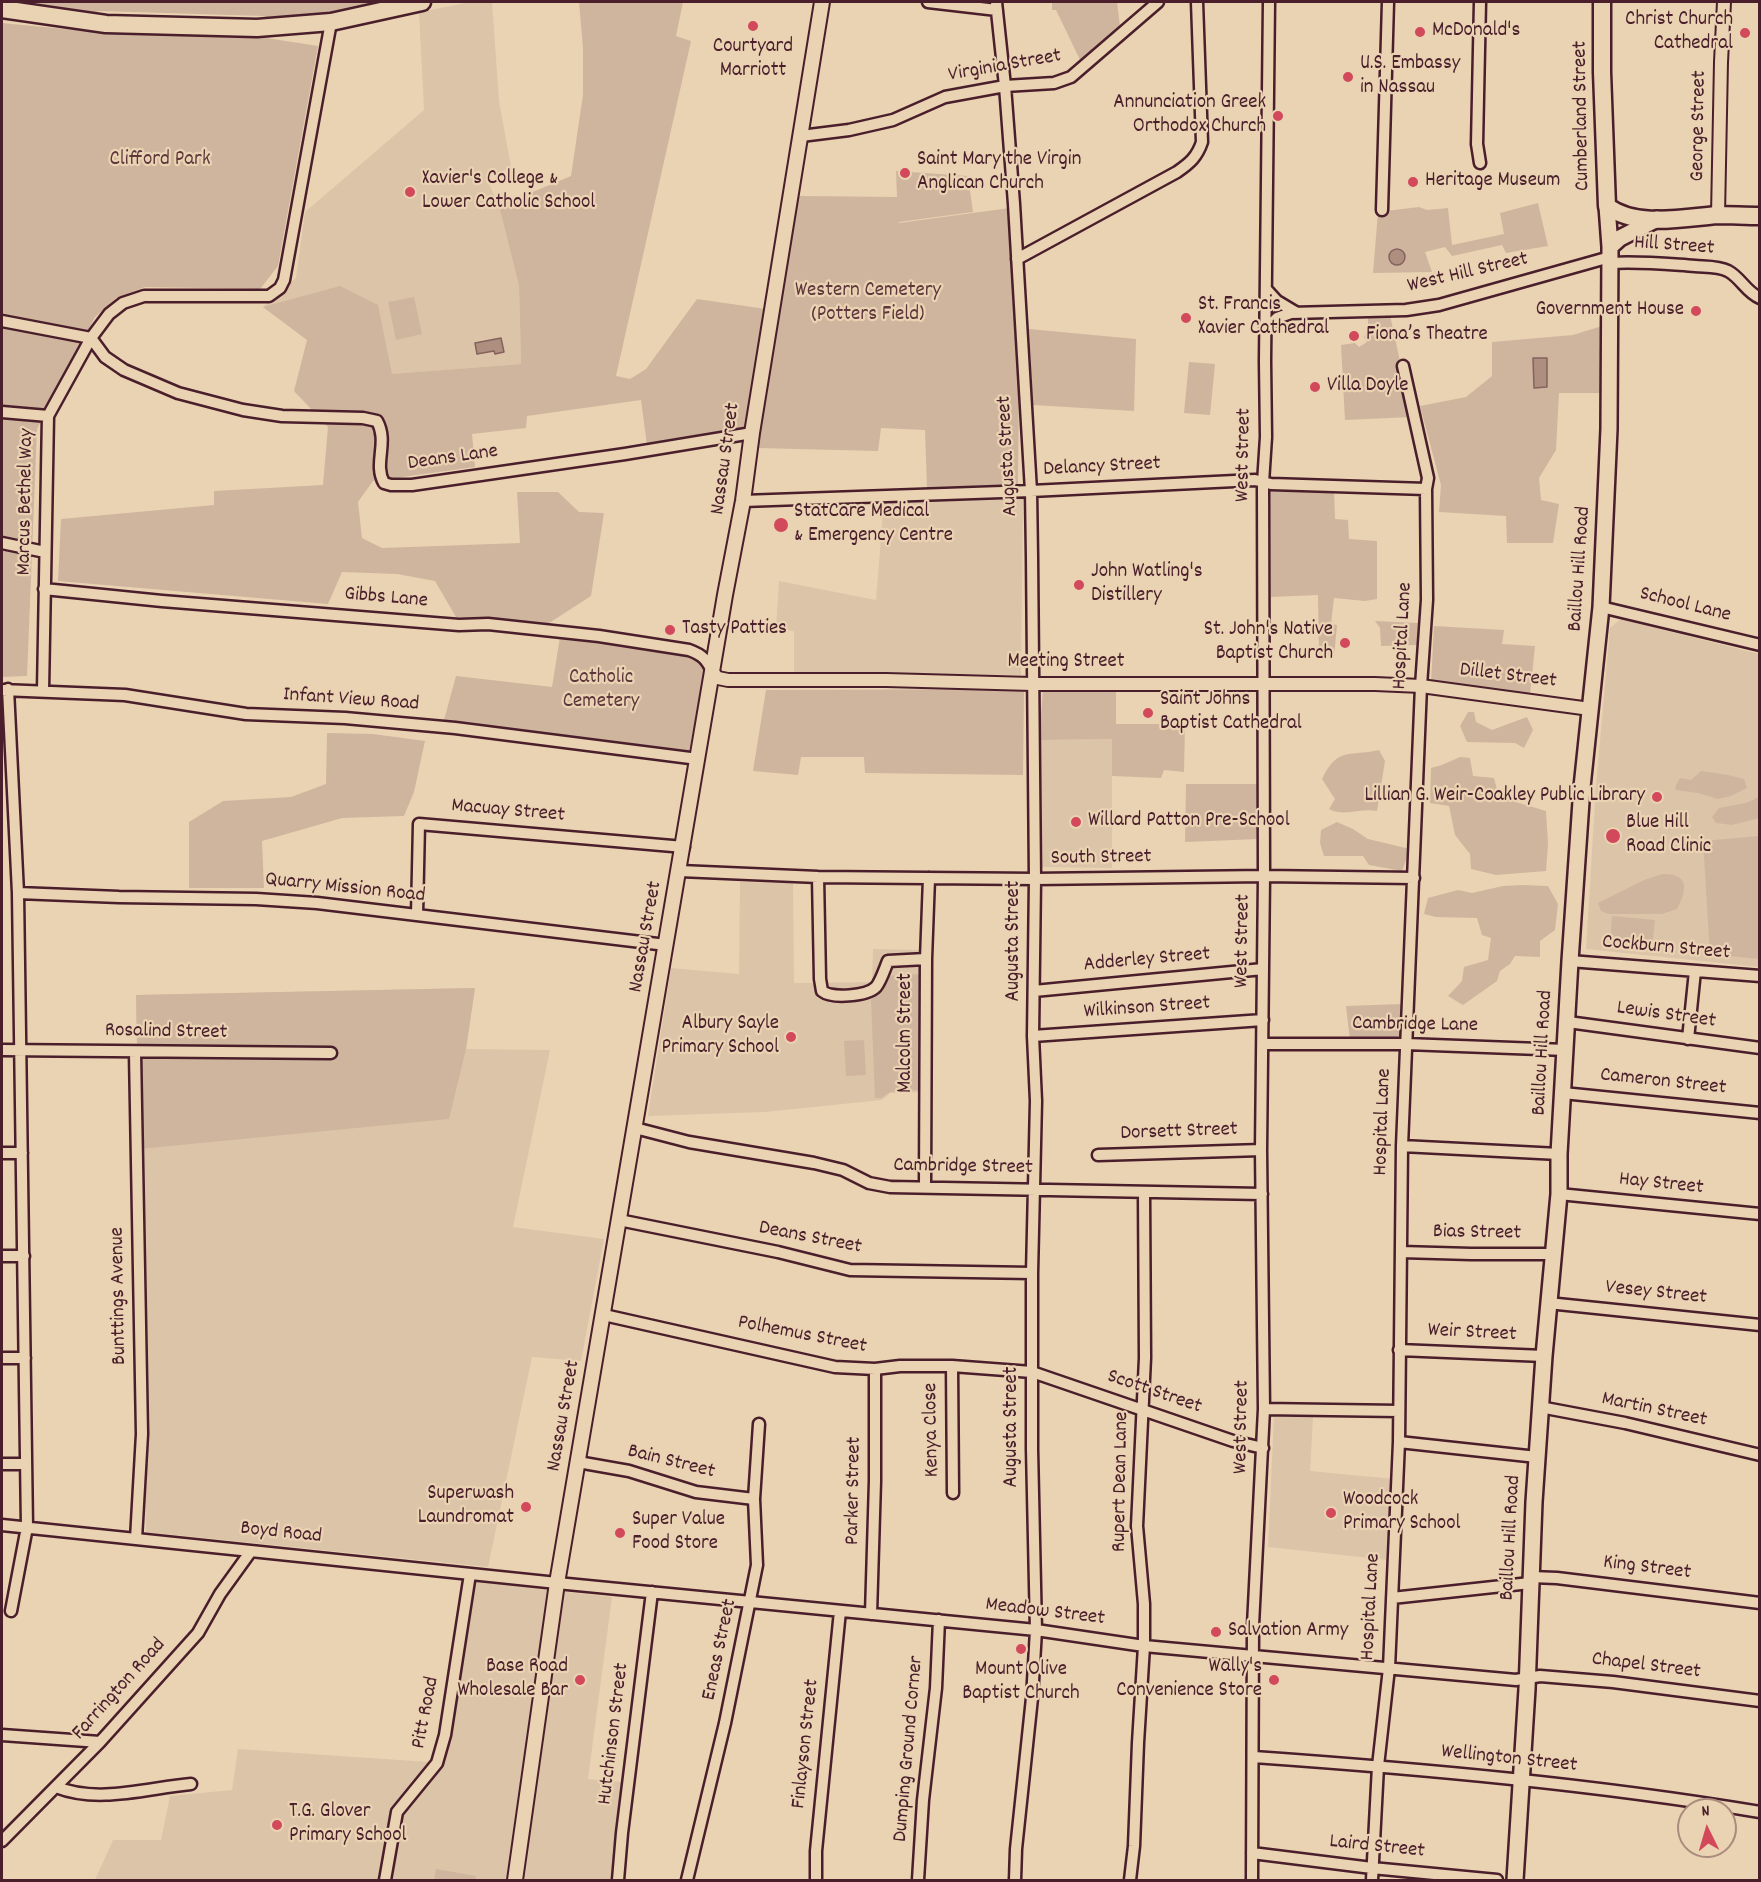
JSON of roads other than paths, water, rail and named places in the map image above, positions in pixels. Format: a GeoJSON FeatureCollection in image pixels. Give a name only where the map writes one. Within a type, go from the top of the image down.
{"type":"FeatureCollection","features":[{"type":"Feature","properties":{"kind":"highway"},"geometry":{"type":"LineString","coordinates":[[2,9],[106,24],[257,28],[330,22],[422,2]]}},
{"type":"Feature","properties":{"kind":"highway","name":"Cumberland Street"},"geometry":{"type":"LineString","coordinates":[[1602,2],[1607,206]]}},
{"type":"Feature","properties":{"kind":"highway"},"geometry":{"type":"LineString","coordinates":[[1607,206],[1624,216],[1657,219],[1718,215],[1760,216]]}},
{"type":"Feature","properties":{"kind":"main road","name":"Nassau Street"},"geometry":{"type":"LineString","coordinates":[[515,1881],[557,1583],[743,501],[822,2]]}},
{"type":"Feature","properties":{"kind":"main road","name":"Cumberland Street"},"geometry":{"type":"LineString","coordinates":[[1607,206],[1609,229]]}},
{"type":"Feature","properties":{"kind":"main road"},"geometry":{"type":"LineString","coordinates":[[1610,256],[1620,238],[1657,219]]}},
{"type":"Feature","properties":{"kind":"main road","name":"Baillou Hill Road"},"geometry":{"type":"LineString","coordinates":[[1515,1881],[1528,1678],[1530,1580],[1537,1457],[1552,1254],[1559,1194],[1559,1154],[1570,961],[1582,787],[1601,607],[1610,429],[1609,229]]}},
{"type":"Feature","properties":{"kind":"street"},"geometry":{"type":"LineString","coordinates":[[928,2],[997,6]]}},
{"type":"Feature","properties":{"kind":"street"},"geometry":{"type":"LineString","coordinates":[[1017,258],[1177,172],[1193,161],[1199,153],[1202,142],[1197,2]]}},
{"type":"Feature","properties":{"kind":"street","name":"West Street"},"geometry":{"type":"LineString","coordinates":[[1252,1881],[1253,1656],[1263,1448],[1261,1150],[1265,683],[1263,483],[1266,437],[1269,2]]}},
{"type":"Feature","properties":{"kind":"street"},"geometry":{"type":"LineString","coordinates":[[1382,210],[1388,2]]}},
{"type":"Feature","properties":{"kind":"street"},"geometry":{"type":"LineString","coordinates":[[1480,2],[1477,144],[1480,162]]}},
{"type":"Feature","properties":{"kind":"street","name":"George Street"},"geometry":{"type":"LineString","coordinates":[[1718,215],[1724,2]]}},
{"type":"Feature","properties":{"kind":"street","name":"Virginia Street"},"geometry":{"type":"LineString","coordinates":[[801,136],[849,130],[893,120],[945,97],[1005,86],[1054,83],[1071,77],[1154,3]]}},
{"type":"Feature","properties":{"kind":"street","name":"Augusta Street"},"geometry":{"type":"LineString","coordinates":[[997,6],[1005,86],[1031,491],[1035,879],[1033,1036],[1036,1101],[1032,1372],[1036,1630],[1032,1698],[1016,1849],[1016,1881]]}},
{"type":"Feature","properties":{"kind":"street","name":"Marcus Bethel Way"},"geometry":{"type":"LineString","coordinates":[[43,690],[48,416],[91,338],[109,314],[123,303],[144,296],[269,296],[280,288],[284,280],[330,22]]}},
{"type":"Feature","properties":{"kind":"street","name":"Hill Street"},"geometry":{"type":"LineString","coordinates":[[1610,256],[1727,271],[1742,283],[1750,294],[1760,298]]}},
{"type":"Feature","properties":{"kind":"street","name":"West Hill Street"},"geometry":{"type":"LineString","coordinates":[[1266,329],[1277,318],[1297,313],[1406,310],[1439,305],[1610,256]]}},
{"type":"Feature","properties":{"kind":"street"},"geometry":{"type":"LineString","coordinates":[[1267,290],[1277,302],[1297,313]]}},
{"type":"Feature","properties":{"kind":"street"},"geometry":{"type":"LineString","coordinates":[[2,321],[91,338]]}},
{"type":"Feature","properties":{"kind":"street","name":"Deans Lane"},"geometry":{"type":"LineString","coordinates":[[91,338],[105,357],[124,370],[185,395],[243,411],[282,417],[363,418],[378,421],[383,432],[381,477],[384,483],[391,486],[412,485],[752,433]]}},
{"type":"Feature","properties":{"kind":"street","name":"Hospital Lane"},"geometry":{"type":"LineString","coordinates":[[1372,1881],[1378,1766],[1389,1668],[1399,1442],[1402,1146],[1421,686],[1427,600],[1426,489],[1428,478],[1403,366]]}},
{"type":"Feature","properties":{"kind":"street"},"geometry":{"type":"LineString","coordinates":[[2,412],[48,416]]}},
{"type":"Feature","properties":{"kind":"street","name":"Delancy Street"},"geometry":{"type":"LineString","coordinates":[[743,501],[1031,491],[1255,480],[1263,483],[1426,489]]}},
{"type":"Feature","properties":{"kind":"street"},"geometry":{"type":"LineString","coordinates":[[2,543],[45,552]]}},
{"type":"Feature","properties":{"kind":"street","name":"Gibbs Lane"},"geometry":{"type":"LineString","coordinates":[[44,589],[459,625],[488,624],[598,636],[689,650],[701,654],[713,673]]}},
{"type":"Feature","properties":{"kind":"street","name":"School Lane"},"geometry":{"type":"LineString","coordinates":[[1601,607],[1760,645]]}},
{"type":"Feature","properties":{"kind":"street","name":"Meeting Street"},"geometry":{"type":"LineString","coordinates":[[713,673],[718,678],[728,680],[886,680],[1032,684],[1341,682],[1421,686]]}},
{"type":"Feature","properties":{"kind":"street","name":"Dillet Street"},"geometry":{"type":"LineString","coordinates":[[1421,686],[1590,709]]}},
{"type":"Feature","properties":{"kind":"street"},"geometry":{"type":"LineString","coordinates":[[5,689],[18,893],[27,1527],[10,1611]]}},
{"type":"Feature","properties":{"kind":"street","name":"Infant View Road"},"geometry":{"type":"LineString","coordinates":[[5,689],[125,695],[246,714],[345,718],[455,728],[698,759]]}},
{"type":"Feature","properties":{"kind":"street","name":"Macuay Street"},"geometry":{"type":"LineString","coordinates":[[417,915],[419,824],[684,847]]}},
{"type":"Feature","properties":{"kind":"street","name":"South Street"},"geometry":{"type":"LineString","coordinates":[[680,872],[818,877],[1035,879],[1264,876],[1414,878]]}},
{"type":"Feature","properties":{"kind":"street"},"geometry":{"type":"LineString","coordinates":[[818,877],[822,991],[828,995],[863,994],[876,986],[888,961],[927,959]]}},
{"type":"Feature","properties":{"kind":"street","name":"Malcolm Street"},"geometry":{"type":"LineString","coordinates":[[925,1187],[929,878]]}},
{"type":"Feature","properties":{"kind":"street","name":"Quarry Mission Road"},"geometry":{"type":"LineString","coordinates":[[18,893],[317,903],[666,945]]}},
{"type":"Feature","properties":{"kind":"street","name":"Cockburn Street"},"geometry":{"type":"LineString","coordinates":[[1570,961],[1760,976]]}},
{"type":"Feature","properties":{"kind":"street","name":"Adderley Street"},"geometry":{"type":"LineString","coordinates":[[1034,991],[1263,969]]}},
{"type":"Feature","properties":{"kind":"street"},"geometry":{"type":"LineString","coordinates":[[1688,1039],[1695,971]]}},
{"type":"Feature","properties":{"kind":"street","name":"Wilkinson Street"},"geometry":{"type":"LineString","coordinates":[[1033,1036],[1263,1020]]}},
{"type":"Feature","properties":{"kind":"street","name":"Lewis Street"},"geometry":{"type":"LineString","coordinates":[[1568,1022],[1760,1048]]}},
{"type":"Feature","properties":{"kind":"street","name":"Cambridge Lane"},"geometry":{"type":"LineString","coordinates":[[1263,1044],[1406,1044],[1566,1050]]}},
{"type":"Feature","properties":{"kind":"street","name":"Rosalind Street"},"geometry":{"type":"LineString","coordinates":[[2,1050],[331,1053]]}},
{"type":"Feature","properties":{"kind":"street","name":"Bunttings Avenue"},"geometry":{"type":"LineString","coordinates":[[135,1053],[142,1434],[136,1539]]}},
{"type":"Feature","properties":{"kind":"street","name":"Cameron Street"},"geometry":{"type":"LineString","coordinates":[[1563,1093],[1760,1113]]}},
{"type":"Feature","properties":{"kind":"street","name":"Cambridge Street"},"geometry":{"type":"LineString","coordinates":[[635,1128],[689,1142],[814,1163],[843,1170],[869,1183],[890,1187],[1262,1194]]}},
{"type":"Feature","properties":{"kind":"street"},"geometry":{"type":"LineString","coordinates":[[1402,1146],[1559,1154]]}},
{"type":"Feature","properties":{"kind":"street","name":"Dorsett Street"},"geometry":{"type":"LineString","coordinates":[[1098,1155],[1261,1150]]}},
{"type":"Feature","properties":{"kind":"street"},"geometry":{"type":"LineString","coordinates":[[2,1153],[22,1153]]}},
{"type":"Feature","properties":{"kind":"street","name":"Rupert Dean Lane"},"geometry":{"type":"LineString","coordinates":[[1130,1881],[1134,1846],[1137,1743],[1144,1646],[1144,1604],[1137,1526],[1145,1358],[1144,1192]]}},
{"type":"Feature","properties":{"kind":"street","name":"Hay Street"},"geometry":{"type":"LineString","coordinates":[[1559,1194],[1760,1214]]}},
{"type":"Feature","properties":{"kind":"street","name":"Deans Street"},"geometry":{"type":"LineString","coordinates":[[619,1220],[778,1252],[850,1270],[1032,1273]]}},
{"type":"Feature","properties":{"kind":"street","name":"Bias Street"},"geometry":{"type":"LineString","coordinates":[[1401,1252],[1552,1254]]}},
{"type":"Feature","properties":{"kind":"street"},"geometry":{"type":"LineString","coordinates":[[2,1256],[24,1256]]}},
{"type":"Feature","properties":{"kind":"street","name":"Vesey Street"},"geometry":{"type":"LineString","coordinates":[[1548,1303],[1760,1325]]}},
{"type":"Feature","properties":{"kind":"street","name":"Polhemus Street"},"geometry":{"type":"LineString","coordinates":[[604,1315],[835,1367],[875,1370],[900,1366],[952,1366],[1032,1372]]}},
{"type":"Feature","properties":{"kind":"street","name":"Weir Street"},"geometry":{"type":"LineString","coordinates":[[1399,1350],[1544,1356]]}},
{"type":"Feature","properties":{"kind":"street"},"geometry":{"type":"LineString","coordinates":[[2,1358],[25,1358]]}},
{"type":"Feature","properties":{"kind":"street","name":"Kenya Close"},"geometry":{"type":"LineString","coordinates":[[952,1366],[953,1493]]}},
{"type":"Feature","properties":{"kind":"street","name":"Parker Street"},"geometry":{"type":"LineString","coordinates":[[871,1614],[875,1481],[875,1370]]}},
{"type":"Feature","properties":{"kind":"street","name":"Scott Street"},"geometry":{"type":"LineString","coordinates":[[1032,1372],[1263,1448]]}},
{"type":"Feature","properties":{"kind":"street","name":"Martin Street"},"geometry":{"type":"LineString","coordinates":[[1540,1407],[1625,1423],[1760,1455]]}},
{"type":"Feature","properties":{"kind":"street"},"geometry":{"type":"LineString","coordinates":[[1263,1409],[1399,1411]]}},
{"type":"Feature","properties":{"kind":"street","name":"Eneas Street"},"geometry":{"type":"LineString","coordinates":[[687,1881],[723,1734],[758,1565],[754,1499],[759,1424]]}},
{"type":"Feature","properties":{"kind":"street"},"geometry":{"type":"LineString","coordinates":[[1399,1442],[1537,1457]]}},
{"type":"Feature","properties":{"kind":"street","name":"Bain Street"},"geometry":{"type":"LineString","coordinates":[[578,1462],[629,1471],[696,1492],[754,1499]]}},
{"type":"Feature","properties":{"kind":"street"},"geometry":{"type":"LineString","coordinates":[[2,1464],[26,1464]]}},
{"type":"Feature","properties":{"kind":"street","name":"Boyd Road"},"geometry":{"type":"LineString","coordinates":[[2,1525],[557,1583]]}},
{"type":"Feature","properties":{"kind":"street","name":"Farrington Road"},"geometry":{"type":"LineString","coordinates":[[2,1841],[100,1743],[198,1632],[220,1594],[251,1551]]}},
{"type":"Feature","properties":{"kind":"street","name":"Pitt Road"},"geometry":{"type":"LineString","coordinates":[[385,1881],[397,1812],[437,1763],[445,1735],[470,1574]]}},
{"type":"Feature","properties":{"kind":"street","name":"King Street"},"geometry":{"type":"LineString","coordinates":[[1392,1598],[1557,1578],[1760,1603]]}},
{"type":"Feature","properties":{"kind":"street","name":"Meadow Street"},"geometry":{"type":"LineString","coordinates":[[557,1583],[1036,1630],[1144,1646],[1516,1680],[1528,1678]]}},
{"type":"Feature","properties":{"kind":"street","name":"Hutchinson Street"},"geometry":{"type":"LineString","coordinates":[[618,1881],[652,1592]]}},
{"type":"Feature","properties":{"kind":"street","name":"Finlayson Street"},"geometry":{"type":"LineString","coordinates":[[816,1881],[816,1851],[840,1611]]}},
{"type":"Feature","properties":{"kind":"street","name":"Dumping Ground Corner"},"geometry":{"type":"LineString","coordinates":[[918,1881],[923,1800],[936,1688],[939,1620]]}},
{"type":"Feature","properties":{"kind":"street","name":"Chapel Street"},"geometry":{"type":"LineString","coordinates":[[1528,1678],[1540,1676],[1613,1682],[1760,1701]]}},
{"type":"Feature","properties":{"kind":"street"},"geometry":{"type":"LineString","coordinates":[[2,1735],[100,1743]]}},
{"type":"Feature","properties":{"kind":"street","name":"Wellington Street"},"geometry":{"type":"LineString","coordinates":[[1254,1757],[1521,1779],[1760,1812]]}},
{"type":"Feature","properties":{"kind":"street"},"geometry":{"type":"LineString","coordinates":[[56,1787],[72,1793],[98,1795],[141,1792],[191,1784]]}},
{"type":"Feature","properties":{"kind":"street","name":"Laird Street"},"geometry":{"type":"LineString","coordinates":[[1252,1853],[1497,1881]]}},
{"type":"Feature","properties":{"kind":"place","name":"Courtyard Marriott"},"geometry":{"type":"Point","coordinates":[753,26]}},
{"type":"Feature","properties":{"kind":"place","name":"McDonald's"},"geometry":{"type":"Point","coordinates":[1420,32]}},
{"type":"Feature","properties":{"kind":"place","name":"Christ Church Cathedral"},"geometry":{"type":"Point","coordinates":[1745,33]}},
{"type":"Feature","properties":{"kind":"place","name":"U.S. Embassy in Nassau"},"geometry":{"type":"Point","coordinates":[1348,77]}},
{"type":"Feature","properties":{"kind":"place","name":"Annunciation Greek Orthodox Church"},"geometry":{"type":"Point","coordinates":[1278,116]}},
{"type":"Feature","properties":{"kind":"place","name":"Saint Mary the Virgin Anglican Church"},"geometry":{"type":"Point","coordinates":[905,173]}},
{"type":"Feature","properties":{"kind":"place","name":"Heritage Museum"},"geometry":{"type":"Point","coordinates":[1413,182]}},
{"type":"Feature","properties":{"kind":"place","name":"Xavier's College & Lower Catholic School"},"geometry":{"type":"Point","coordinates":[410,192]}},
{"type":"Feature","properties":{"kind":"place","name":"Government House"},"geometry":{"type":"Point","coordinates":[1696,311]}},
{"type":"Feature","properties":{"kind":"place","name":"St. Francis Xavier Cathedral"},"geometry":{"type":"Point","coordinates":[1186,318]}},
{"type":"Feature","properties":{"kind":"place","name":"Fiona’s Theatre"},"geometry":{"type":"Point","coordinates":[1354,336]}},
{"type":"Feature","properties":{"kind":"place","name":"Villa Doyle"},"geometry":{"type":"Point","coordinates":[1315,387]}},
{"type":"Feature","properties":{"kind":"place","name":"StatCare Medical & Emergency Centre"},"geometry":{"type":"Point","coordinates":[781,525]}},
{"type":"Feature","properties":{"kind":"place","name":"John Watling's Distillery"},"geometry":{"type":"Point","coordinates":[1079,585]}},
{"type":"Feature","properties":{"kind":"place","name":"Tasty Patties"},"geometry":{"type":"Point","coordinates":[670,630]}},
{"type":"Feature","properties":{"kind":"place","name":"St. John's Native Baptist Church"},"geometry":{"type":"Point","coordinates":[1345,643]}},
{"type":"Feature","properties":{"kind":"place","name":"Saint Johns Baptist Cathedral"},"geometry":{"type":"Point","coordinates":[1148,713]}},
{"type":"Feature","properties":{"kind":"place","name":"Lillian G. Weir-Coakley Public Library"},"geometry":{"type":"Point","coordinates":[1657,797]}},
{"type":"Feature","properties":{"kind":"place","name":"Willard Patton Pre-School"},"geometry":{"type":"Point","coordinates":[1076,822]}},
{"type":"Feature","properties":{"kind":"place","name":"Blue Hill Road Clinic"},"geometry":{"type":"Point","coordinates":[1613,836]}},
{"type":"Feature","properties":{"kind":"place","name":"Albury Sayle Primary School"},"geometry":{"type":"Point","coordinates":[791,1037]}},
{"type":"Feature","properties":{"kind":"place","name":"Superwash Laundromat"},"geometry":{"type":"Point","coordinates":[526,1507]}},
{"type":"Feature","properties":{"kind":"place","name":"Woodcock Primary School"},"geometry":{"type":"Point","coordinates":[1331,1513]}},
{"type":"Feature","properties":{"kind":"place","name":"Super Value Food Store"},"geometry":{"type":"Point","coordinates":[620,1533]}},
{"type":"Feature","properties":{"kind":"place","name":"Salvation Army"},"geometry":{"type":"Point","coordinates":[1216,1632]}},
{"type":"Feature","properties":{"kind":"place","name":"Mount Olive Baptist Church"},"geometry":{"type":"Point","coordinates":[1021,1649]}},
{"type":"Feature","properties":{"kind":"place","name":"Base Road Wholesale Bar"},"geometry":{"type":"Point","coordinates":[580,1680]}},
{"type":"Feature","properties":{"kind":"place","name":"Wally's Convenience Store"},"geometry":{"type":"Point","coordinates":[1274,1680]}},
{"type":"Feature","properties":{"kind":"place","name":"T.G. Glover Primary School"},"geometry":{"type":"Point","coordinates":[277,1825]}},
{"type":"Feature","properties":{"kind":"park label","name":"Clifford Park"},"geometry":{"type":"Point","coordinates":[160,161]}},
{"type":"Feature","properties":{"kind":"park label","name":"Western Cemetery (Potters Field)"},"geometry":{"type":"Point","coordinates":[868,304]}},
{"type":"Feature","properties":{"kind":"park label","name":"Catholic Cemetery"},"geometry":{"type":"Point","coordinates":[601,691]}}]}
